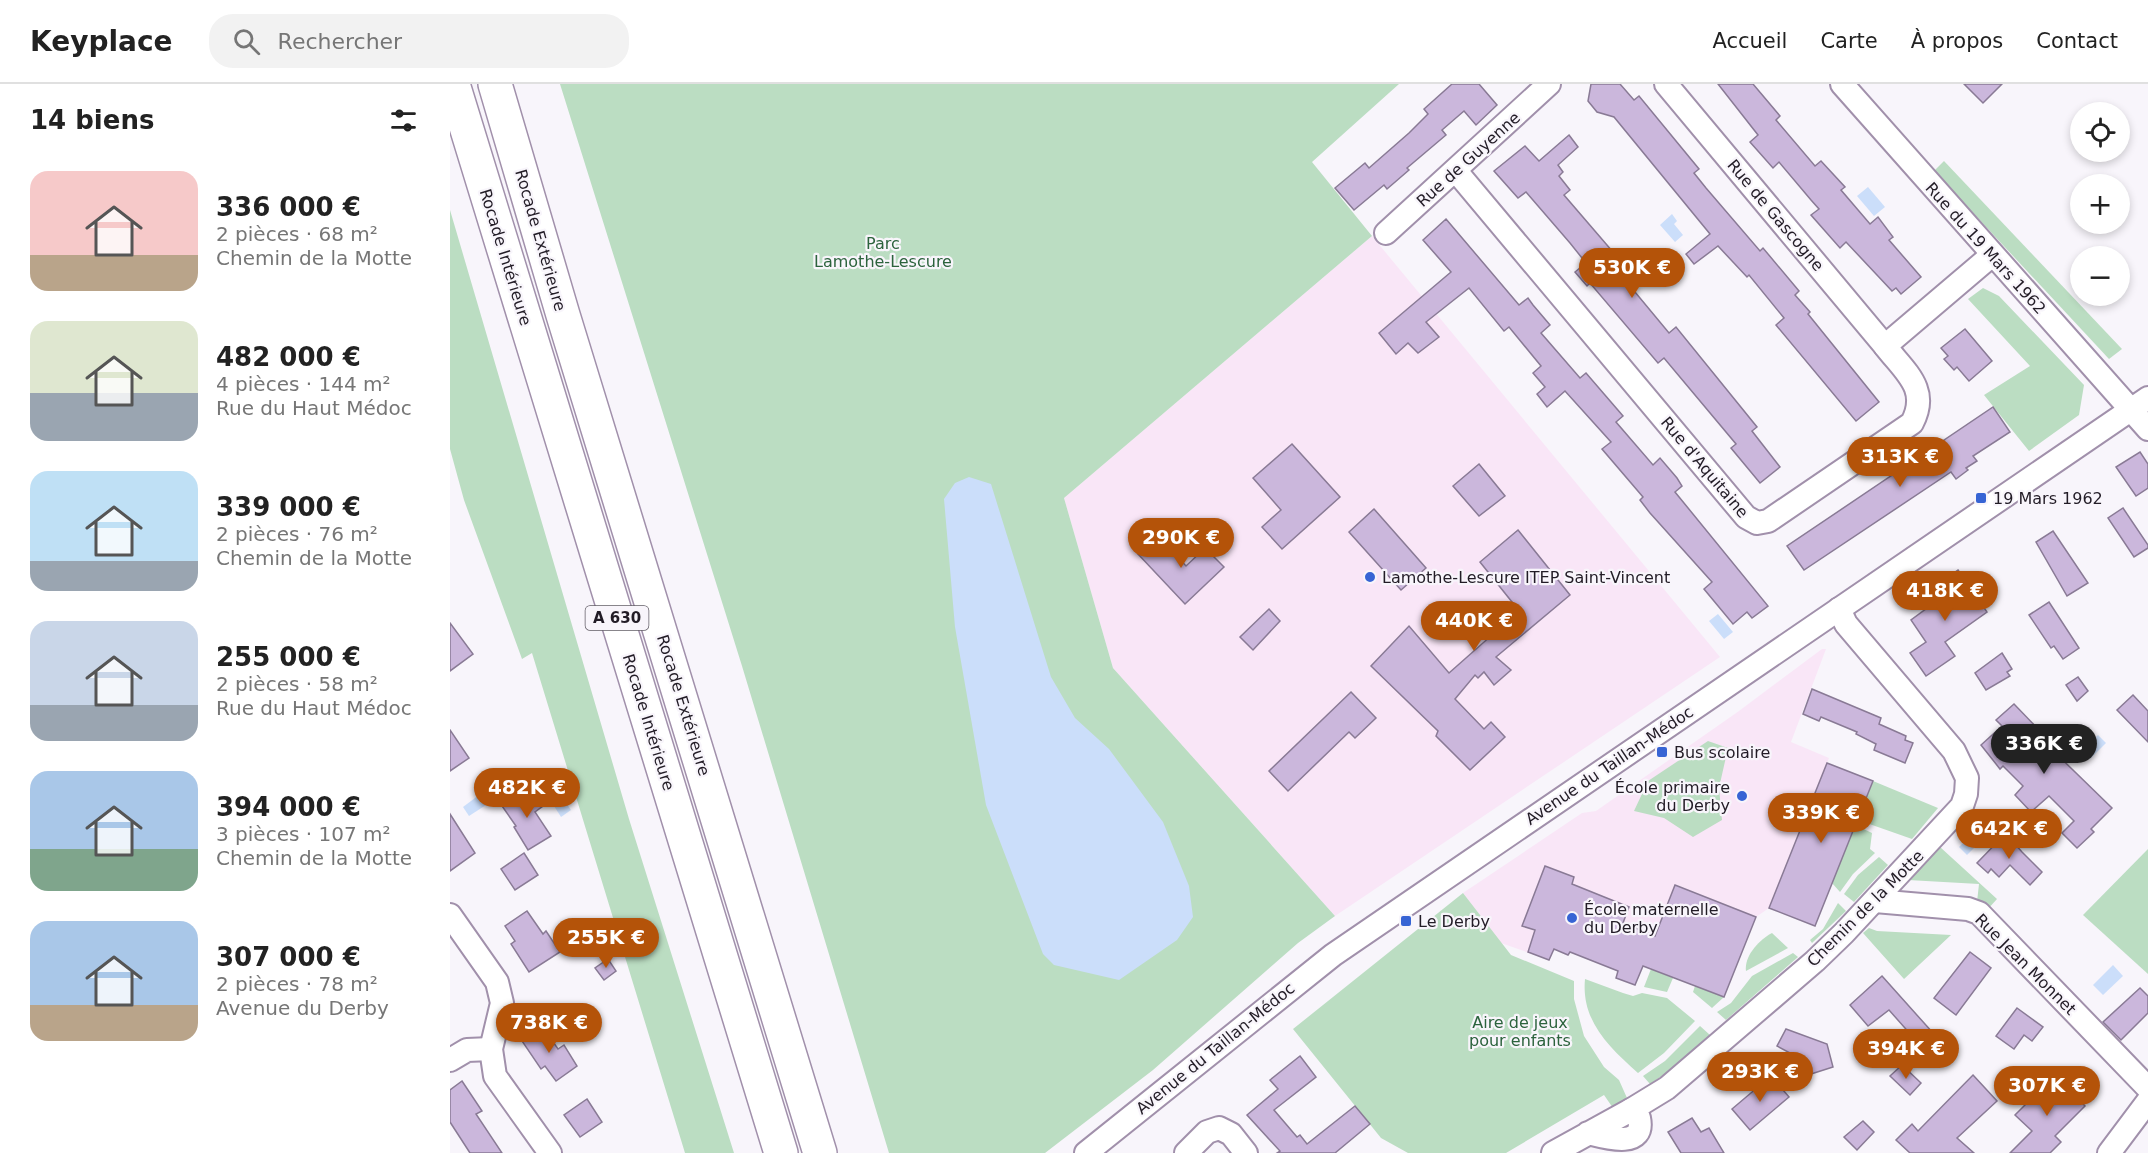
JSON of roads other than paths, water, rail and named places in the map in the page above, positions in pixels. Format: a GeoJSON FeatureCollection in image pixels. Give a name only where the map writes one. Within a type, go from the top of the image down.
{"type":"FeatureCollection","features":[{"type":"Feature","properties":{"kind":"highway","name":"Rocade Intérieure"},"geometry":{"type":"LineString","coordinates":[[453,84],[781,1153]]}},
{"type":"Feature","properties":{"kind":"highway","name":"Rocade Extérieure"},"geometry":{"type":"LineString","coordinates":[[495,84],[562,315],[820,1153]]}},
{"type":"Feature","properties":{"kind":"street","name":"Rue de Guyenne"},"geometry":{"type":"LineString","coordinates":[[1386,233],[1549,84]]}},
{"type":"Feature","properties":{"kind":"street","name":"Rue de Gascogne"},"geometry":{"type":"LineString","coordinates":[[1666,84],[1885,346]]}},
{"type":"Feature","properties":{"kind":"street","name":"Rue du 19 Mars 1962"},"geometry":{"type":"LineString","coordinates":[[1842,84],[1992,255],[2140,404],[2148,429]]}},
{"type":"Feature","properties":{"kind":"street","name":"Rue d'Aquitaine"},"geometry":{"type":"LineString","coordinates":[[1456,171],[1751,521],[1768,521],[1912,423],[1920,409],[1918,389],[1885,346]]}},
{"type":"Feature","properties":{"kind":"street"},"geometry":{"type":"LineString","coordinates":[[1885,346],[1992,255]]}},
{"type":"Feature","properties":{"kind":"street","name":"Avenue du Taillan-Médoc"},"geometry":{"type":"LineString","coordinates":[[1086,1153],[1317,966],[2140,404]]}},
{"type":"Feature","properties":{"kind":"street","name":"Chemin de la Motte"},"geometry":{"type":"LineString","coordinates":[[1553,1153],[1588,1133],[1613,1140],[1632,1137],[1640,1123],[1635,1112],[1631,1110],[1667,1088],[1844,933],[1954,817],[1966,794],[1967,778],[1954,751],[1846,624],[1839,609]]}},
{"type":"Feature","properties":{"kind":"street","name":"Rue Jean Monnet"},"geometry":{"type":"LineString","coordinates":[[1875,902],[1968,909],[1979,913],[2148,1088]]}},
{"type":"Feature","properties":{"kind":"street"},"geometry":{"type":"LineString","coordinates":[[450,915],[497,982],[502,1003],[492,1049],[495,1076],[550,1153]]}},
{"type":"Feature","properties":{"kind":"street"},"geometry":{"type":"LineString","coordinates":[[450,1060],[467,1050],[492,1049]]}},
{"type":"Feature","properties":{"kind":"street"},"geometry":{"type":"LineString","coordinates":[[2109,1153],[2148,1101]]}},
{"type":"Feature","properties":{"kind":"street"},"geometry":{"type":"LineString","coordinates":[[1185,1153],[1208,1132],[1219,1128],[1231,1134],[1246,1153]]}},
{"type":"Feature","properties":{"kind":"water"},"geometry":{"type":"Polygon","coordinates":[[[1868,187],[1885,207],[1874,216],[1857,196],[1868,187]]]}},
{"type":"Feature","properties":{"kind":"water"},"geometry":{"type":"Polygon","coordinates":[[[1672,214],[1677,221],[1674,224],[1683,235],[1675,242],[1660,225],[1672,214]]]}},
{"type":"Feature","properties":{"kind":"water"},"geometry":{"type":"Polygon","coordinates":[[[969,477],[991,484],[1051,677],[1075,718],[1109,749],[1163,822],[1189,886],[1193,917],[1177,940],[1119,980],[1054,965],[1043,954],[986,805],[955,627],[944,499],[955,483],[969,477]]]}},
{"type":"Feature","properties":{"kind":"water"},"geometry":{"type":"Polygon","coordinates":[[[1718,614],[1733,632],[1724,639],[1709,621],[1718,614]]]}},
{"type":"Feature","properties":{"kind":"water"},"geometry":{"type":"Polygon","coordinates":[[[2098,735],[2106,743],[2090,759],[2082,751],[2098,735]]]}},
{"type":"Feature","properties":{"kind":"water"},"geometry":{"type":"Polygon","coordinates":[[[558,791],[571,810],[561,817],[549,798],[558,791]]]}},
{"type":"Feature","properties":{"kind":"water"},"geometry":{"type":"Polygon","coordinates":[[[479,795],[486,805],[469,816],[463,807],[479,795]]]}},
{"type":"Feature","properties":{"kind":"water"},"geometry":{"type":"Polygon","coordinates":[[[1977,829],[1985,837],[1967,855],[1959,847],[1977,829]]]}},
{"type":"Feature","properties":{"kind":"water"},"geometry":{"type":"Polygon","coordinates":[[[2113,965],[2123,976],[2103,995],[2093,985],[2113,965]]]}},
{"type":"Feature","properties":{"kind":"place","name":"19 Mars 1962"},"geometry":{"type":"Point","coordinates":[1981,498]}},
{"type":"Feature","properties":{"kind":"place","name":"Lamothe-Lescure ITEP Saint-Vincent"},"geometry":{"type":"Point","coordinates":[1370,577]}},
{"type":"Feature","properties":{"kind":"place","name":"Bus scolaire"},"geometry":{"type":"Point","coordinates":[1662,752]}},
{"type":"Feature","properties":{"kind":"place","name":"École primaire du Derby"},"geometry":{"type":"Point","coordinates":[1742,796]}},
{"type":"Feature","properties":{"kind":"place","name":"École maternelle du Derby"},"geometry":{"type":"Point","coordinates":[1572,918]}},
{"type":"Feature","properties":{"kind":"place","name":"Le Derby"},"geometry":{"type":"Point","coordinates":[1406,921]}},
{"type":"Feature","properties":{"kind":"park label","name":"Parc Lamothe-Lescure"},"geometry":{"type":"Point","coordinates":[883,252]}},
{"type":"Feature","properties":{"kind":"park label","name":"Aire de jeux pour enfants"},"geometry":{"type":"Point","coordinates":[1520,1031]}}]}
